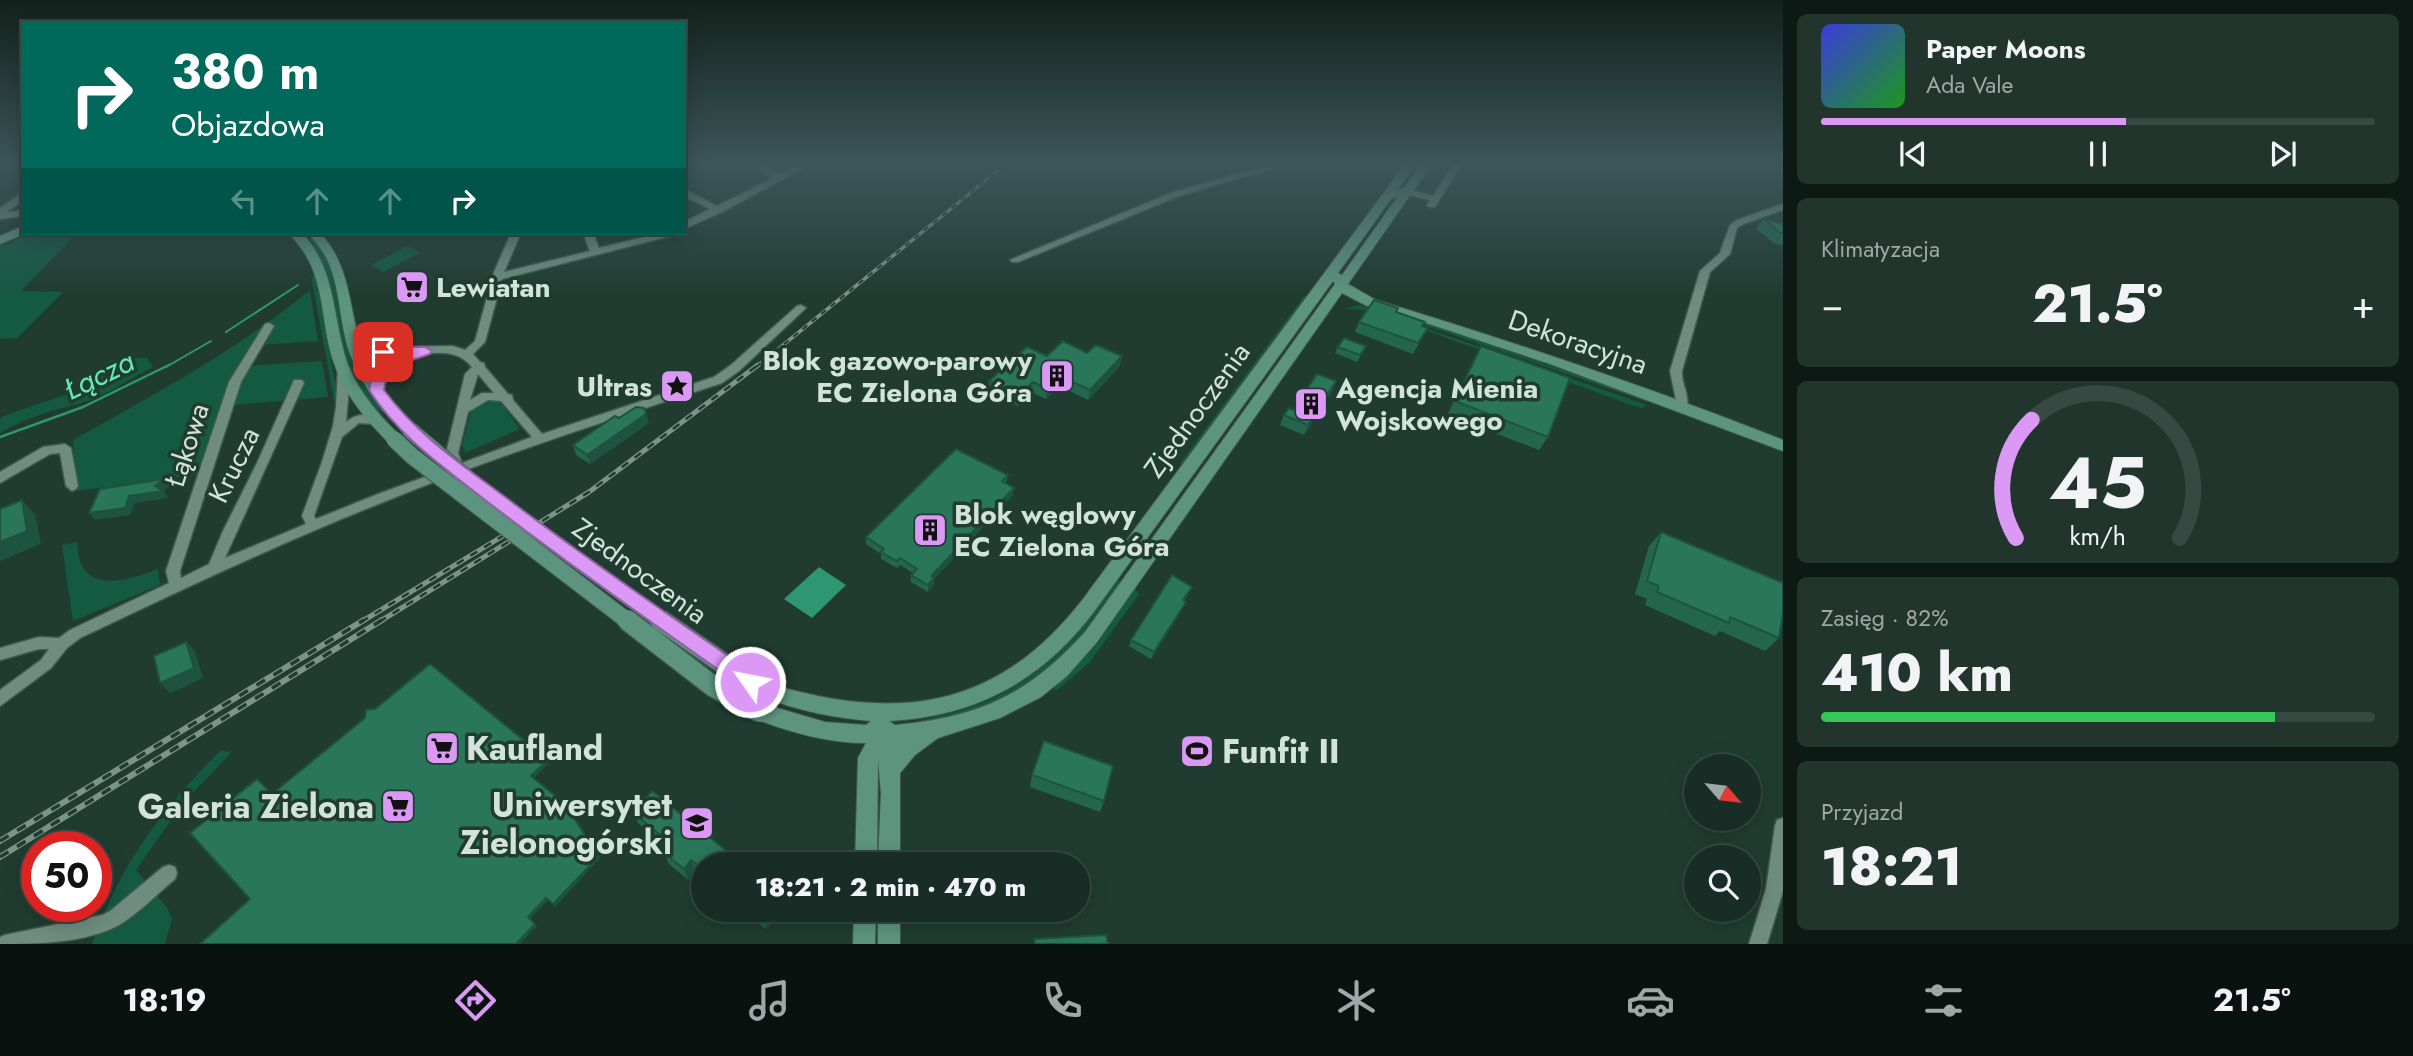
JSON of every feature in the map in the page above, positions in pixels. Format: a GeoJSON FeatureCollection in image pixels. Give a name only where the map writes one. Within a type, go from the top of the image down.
{"type":"FeatureCollection","features":[{"type":"Feature","properties":{"kind":"main road","name":"Zjednoczenia"},"geometry":{"type":"LineString","coordinates":[[316,235],[326,245],[336,264],[357,354],[376,390],[410,430],[436,454],[544,536],[733,672],[774,694],[845,712],[870,714],[912,712],[986,694],[1020,674],[1068,631],[1379,208]]}},
{"type":"Feature","properties":{"kind":"main road","name":"Zjednoczenia"},"geometry":{"type":"LineString","coordinates":[[297,235],[311,249],[320,270],[334,343],[346,378],[375,420],[412,456],[715,687],[760,712],[783,721],[835,733],[881,736],[932,730],[1002,709],[1045,684],[1070,661],[1091,637],[1397,208]]}},
{"type":"Feature","properties":{"kind":"main road"},"geometry":{"type":"LineString","coordinates":[[0,229],[21,224]]}},
{"type":"Feature","properties":{"kind":"main road"},"geometry":{"type":"LineString","coordinates":[[0,238],[21,231]]}},
{"type":"Feature","properties":{"kind":"main road"},"geometry":{"type":"LineString","coordinates":[[1316,294],[1342,286],[1336,275],[1339,262]]}},
{"type":"Feature","properties":{"kind":"main road"},"geometry":{"type":"LineString","coordinates":[[1309,332],[1344,300],[1362,294],[1356,266]]}},
{"type":"Feature","properties":{"kind":"main road","name":"Dekoracyjna"},"geometry":{"type":"LineString","coordinates":[[1342,286],[1682,407],[1783,446]]}},
{"type":"Feature","properties":{"kind":"main road"},"geometry":{"type":"LineString","coordinates":[[845,712],[871,725],[885,745],[890,773],[889,852]]}},
{"type":"Feature","properties":{"kind":"main road"},"geometry":{"type":"LineString","coordinates":[[866,852],[868,758],[888,727],[912,712]]}},
{"type":"Feature","properties":{"kind":"main road"},"geometry":{"type":"LineString","coordinates":[[890,773],[897,757],[906,747],[932,730]]}},
{"type":"Feature","properties":{"kind":"main road"},"geometry":{"type":"LineString","coordinates":[[835,733],[853,740],[868,758]]}},
{"type":"Feature","properties":{"kind":"main road"},"geometry":{"type":"LineString","coordinates":[[864,944],[865,922]]}},
{"type":"Feature","properties":{"kind":"main road"},"geometry":{"type":"LineString","coordinates":[[889,922],[889,944]]}},
{"type":"Feature","properties":{"kind":"street"},"geometry":{"type":"LineString","coordinates":[[715,208],[719,210]]}},
{"type":"Feature","properties":{"kind":"street"},"geometry":{"type":"LineString","coordinates":[[686,225],[723,208]]}},
{"type":"Feature","properties":{"kind":"street"},"geometry":{"type":"LineString","coordinates":[[1015,260],[1142,208]]}},
{"type":"Feature","properties":{"kind":"street","name":"Dekoracyjna"},"geometry":{"type":"LineString","coordinates":[[1682,407],[1684,399],[1675,378],[1676,371],[1705,271],[1725,254],[1733,227],[1780,208]]}},
{"type":"Feature","properties":{"kind":"street"},"geometry":{"type":"LineString","coordinates":[[0,215],[21,214]]}},
{"type":"Feature","properties":{"kind":"street"},"geometry":{"type":"LineString","coordinates":[[467,355],[480,342],[508,245],[515,235]]}},
{"type":"Feature","properties":{"kind":"street"},"geometry":{"type":"LineString","coordinates":[[588,235],[596,253]]}},
{"type":"Feature","properties":{"kind":"street"},"geometry":{"type":"LineString","coordinates":[[498,277],[664,235]]}},
{"type":"Feature","properties":{"kind":"street"},"geometry":{"type":"LineString","coordinates":[[0,699],[46,664],[62,644],[75,634],[214,568],[459,469],[718,380],[801,309]]}},
{"type":"Feature","properties":{"kind":"street","name":"Łąkowa"},"geometry":{"type":"LineString","coordinates":[[176,586],[173,571],[218,426],[235,382],[269,326]]}},
{"type":"Feature","properties":{"kind":"street"},"geometry":{"type":"LineString","coordinates":[[351,332],[377,351],[453,350],[467,355],[508,398],[540,439]]}},
{"type":"Feature","properties":{"kind":"street"},"geometry":{"type":"LineString","coordinates":[[376,390],[378,376],[388,364],[425,351]]}},
{"type":"Feature","properties":{"kind":"street"},"geometry":{"type":"LineString","coordinates":[[313,526],[308,516],[338,434],[343,401],[341,366]]}},
{"type":"Feature","properties":{"kind":"street"},"geometry":{"type":"LineString","coordinates":[[459,469],[452,453],[471,374],[480,366]]}},
{"type":"Feature","properties":{"kind":"street","name":"Krucza"},"geometry":{"type":"LineString","coordinates":[[214,568],[298,383]]}},
{"type":"Feature","properties":{"kind":"street"},"geometry":{"type":"LineString","coordinates":[[464,409],[486,396],[508,398]]}},
{"type":"Feature","properties":{"kind":"street"},"geometry":{"type":"LineString","coordinates":[[338,434],[357,419],[375,420]]}},
{"type":"Feature","properties":{"kind":"street"},"geometry":{"type":"LineString","coordinates":[[0,478],[47,450],[65,448],[72,486]]}},
{"type":"Feature","properties":{"kind":"street"},"geometry":{"type":"LineString","coordinates":[[0,654],[38,643],[62,644]]}},
{"type":"Feature","properties":{"kind":"street"},"geometry":{"type":"LineString","coordinates":[[1758,944],[1775,889],[1783,826]]}},
{"type":"Feature","properties":{"kind":"street"},"geometry":{"type":"LineString","coordinates":[[5,944],[104,923],[117,916],[169,873]]}},
{"type":"Feature","properties":{"kind":"shaded area"},"geometry":{"type":"Polygon","coordinates":[[[27,235],[75,235],[21,291],[63,292],[17,338],[0,339],[0,244],[5,245],[27,235]]]}},
{"type":"Feature","properties":{"kind":"shaded area"},"geometry":{"type":"Polygon","coordinates":[[[313,238],[328,261],[345,317],[387,415],[367,401],[353,382],[344,359],[328,283],[320,260],[308,240],[313,238]]]}},
{"type":"Feature","properties":{"kind":"shaded area"},"geometry":{"type":"Polygon","coordinates":[[[408,246],[420,253],[383,272],[371,265],[408,246]]]}},
{"type":"Feature","properties":{"kind":"shaded area"},"geometry":{"type":"Polygon","coordinates":[[[311,275],[317,278],[338,399],[334,400],[311,275]]]}},
{"type":"Feature","properties":{"kind":"shaded area"},"geometry":{"type":"Polygon","coordinates":[[[310,290],[318,341],[258,345],[247,366],[322,361],[328,397],[222,406],[208,473],[77,491],[73,440],[225,352],[310,290]]]}},
{"type":"Feature","properties":{"kind":"shaded area"},"geometry":{"type":"Polygon","coordinates":[[[1304,296],[1308,297],[1184,466],[1180,463],[1304,296]]]}},
{"type":"Feature","properties":{"kind":"shaded area"},"geometry":{"type":"Polygon","coordinates":[[[1359,305],[1647,405],[1642,408],[1634,406],[1370,310],[1345,309],[1359,305]]]}},
{"type":"Feature","properties":{"kind":"shaded area"},"geometry":{"type":"Polygon","coordinates":[[[1384,311],[1639,396],[1645,401],[1384,311]]]}},
{"type":"Feature","properties":{"kind":"shaded area"},"geometry":{"type":"Polygon","coordinates":[[[147,358],[153,367],[100,396],[29,419],[0,433],[0,419],[4,416],[96,384],[93,381],[102,375],[109,361],[147,358]]]}},
{"type":"Feature","properties":{"kind":"shaded area"},"geometry":{"type":"Polygon","coordinates":[[[498,399],[520,429],[465,453],[462,445],[471,410],[485,401],[498,399]]]}},
{"type":"Feature","properties":{"kind":"shaded area"},"geometry":{"type":"Polygon","coordinates":[[[77,542],[81,564],[87,573],[96,578],[128,579],[158,569],[160,585],[73,621],[62,545],[77,542]]]}},
{"type":"Feature","properties":{"kind":"shaded area"},"geometry":{"type":"Polygon","coordinates":[[[819,567],[846,585],[812,618],[784,599],[819,567]]]}},
{"type":"Feature","properties":{"kind":"shaded area"},"geometry":{"type":"Polygon","coordinates":[[[1116,578],[1124,583],[1071,652],[1009,697],[959,716],[922,724],[922,720],[988,700],[1036,672],[1075,632],[1116,578]]]}},
{"type":"Feature","properties":{"kind":"shaded area"},"geometry":{"type":"Polygon","coordinates":[[[1134,588],[1139,594],[1089,663],[1056,691],[1053,686],[1085,656],[1134,588]]]}},
{"type":"Feature","properties":{"kind":"shaded area"},"geometry":{"type":"Polygon","coordinates":[[[221,750],[231,753],[183,803],[136,870],[167,908],[172,919],[165,944],[92,944],[100,922],[112,922],[112,896],[130,863],[161,816],[221,750]]]}},
{"type":"Feature","properties":{"kind":"building"},"geometry":{"type":"Polygon","coordinates":[[[1763,219],[1783,224],[1783,234],[1781,233],[1763,219]]]}},
{"type":"Feature","properties":{"kind":"building"},"geometry":{"type":"Polygon","coordinates":[[[1374,300],[1398,308],[1396,312],[1425,322],[1422,326],[1428,328],[1418,343],[1359,322],[1374,300]]]}},
{"type":"Feature","properties":{"kind":"building"},"geometry":{"type":"Polygon","coordinates":[[[1344,338],[1366,346],[1360,355],[1338,347],[1344,338]]]}},
{"type":"Feature","properties":{"kind":"building","name":"Blok gazowo-parowy EC Zielona Góra"},"geometry":{"type":"Polygon","coordinates":[[[1063,341],[1087,353],[1096,345],[1122,356],[1090,390],[1060,376],[1047,389],[1033,382],[1019,396],[989,381],[1027,347],[1047,356],[1063,341]]]}},
{"type":"Feature","properties":{"kind":"building"},"geometry":{"type":"Polygon","coordinates":[[[1481,346],[1570,378],[1548,437],[1455,401],[1481,346]]]}},
{"type":"Feature","properties":{"kind":"building","name":"Agencja Mienia Wojskowego"},"geometry":{"type":"Polygon","coordinates":[[[1317,374],[1336,381],[1308,425],[1284,415],[1289,408],[1293,410],[1317,374]]]}},
{"type":"Feature","properties":{"kind":"building"},"geometry":{"type":"Polygon","coordinates":[[[636,407],[644,408],[646,414],[587,455],[573,445],[615,416],[619,418],[636,407]]]}},
{"type":"Feature","properties":{"kind":"building","name":"Blok węglowy EC Zielona Góra"},"geometry":{"type":"Polygon","coordinates":[[[956,449],[1008,475],[1002,481],[1014,488],[931,576],[934,578],[928,585],[911,575],[917,569],[900,558],[897,561],[881,552],[884,549],[866,537],[956,449]]]}},
{"type":"Feature","properties":{"kind":"building"},"geometry":{"type":"Polygon","coordinates":[[[164,479],[155,486],[163,491],[129,496],[125,508],[89,513],[100,489],[164,479]]]}},
{"type":"Feature","properties":{"kind":"building"},"geometry":{"type":"Polygon","coordinates":[[[22,500],[27,531],[0,542],[0,509],[22,500]]]}},
{"type":"Feature","properties":{"kind":"building"},"geometry":{"type":"Polygon","coordinates":[[[1661,532],[1783,583],[1783,613],[1779,638],[1730,617],[1729,623],[1657,592],[1659,586],[1647,581],[1661,532]]]}},
{"type":"Feature","properties":{"kind":"building"},"geometry":{"type":"Polygon","coordinates":[[[1172,575],[1192,587],[1183,600],[1186,602],[1154,652],[1131,640],[1172,575]]]}},
{"type":"Feature","properties":{"kind":"building"},"geometry":{"type":"Polygon","coordinates":[[[186,642],[194,668],[160,683],[154,656],[186,642]]]}},
{"type":"Feature","properties":{"kind":"building","name":"Galeria Zielona"},"geometry":{"type":"Polygon","coordinates":[[[430,664],[548,760],[531,776],[564,803],[599,856],[553,904],[546,898],[528,917],[535,924],[516,944],[200,944],[250,899],[190,833],[257,779],[272,794],[365,718],[366,710],[375,709],[430,664]]]}},
{"type":"Feature","properties":{"kind":"building"},"geometry":{"type":"Polygon","coordinates":[[[1044,741],[1113,766],[1104,801],[1032,775],[1044,741]]]}},
{"type":"Feature","properties":{"kind":"building"},"geometry":{"type":"Polygon","coordinates":[[[652,791],[728,852],[691,852],[691,860],[684,869],[664,853],[672,845],[633,812],[652,791]]]}},
{"type":"Feature","properties":{"kind":"building"},"geometry":{"type":"Polygon","coordinates":[[[1106,935],[1108,944],[1035,944],[1034,939],[1106,935]]]}},
{"type":"Feature","properties":{"kind":"waterway","name":"Łącza"},"geometry":{"type":"LineString","coordinates":[[226,332],[298,285]]}},
{"type":"Feature","properties":{"kind":"waterway","name":"Łącza"},"geometry":{"type":"LineString","coordinates":[[166,367],[211,341]]}},
{"type":"Feature","properties":{"kind":"waterway","name":"Łącza"},"geometry":{"type":"LineString","coordinates":[[0,437],[83,407],[169,365]]}},
{"type":"Feature","properties":{"kind":"railway"},"geometry":{"type":"LineString","coordinates":[[756,367],[952,208]]}},
{"type":"Feature","properties":{"kind":"railway"},"geometry":{"type":"LineString","coordinates":[[379,622],[589,492],[758,365]]}},
{"type":"Feature","properties":{"kind":"railway"},"geometry":{"type":"LineString","coordinates":[[361,622],[516,528]]}},
{"type":"Feature","properties":{"kind":"railway"},"geometry":{"type":"LineString","coordinates":[[0,841],[364,620]]}},
{"type":"Feature","properties":{"kind":"railway"},"geometry":{"type":"LineString","coordinates":[[0,857],[382,620]]}},
{"type":"Feature","properties":{"kind":"place","name":"Lewiatan"},"geometry":{"type":"Point","coordinates":[412,287]}},
{"type":"Feature","properties":{"kind":"place","name":"Blok gazowo-parowy EC Zielona Góra"},"geometry":{"type":"Point","coordinates":[1057,376]}},
{"type":"Feature","properties":{"kind":"place","name":"Ultras"},"geometry":{"type":"Point","coordinates":[677,386]}},
{"type":"Feature","properties":{"kind":"place","name":"Agencja Mienia Wojskowego"},"geometry":{"type":"Point","coordinates":[1311,404]}},
{"type":"Feature","properties":{"kind":"place","name":"Blok węglowy EC Zielona Góra"},"geometry":{"type":"Point","coordinates":[930,530]}},
{"type":"Feature","properties":{"kind":"place","name":"Kaufland"},"geometry":{"type":"Point","coordinates":[442,748]}},
{"type":"Feature","properties":{"kind":"place","name":"Funfit II"},"geometry":{"type":"Point","coordinates":[1197,751]}},
{"type":"Feature","properties":{"kind":"place","name":"Galeria Zielona"},"geometry":{"type":"Point","coordinates":[398,806]}},
{"type":"Feature","properties":{"kind":"place","name":"Uniwersytet Zielonogórski"},"geometry":{"type":"Point","coordinates":[697,823]}},
{"type":"Feature","properties":{"kind":"route"},"geometry":{"type":"LineString","coordinates":[[383,352],[425,351],[388,364],[378,376],[376,390],[390,410],[427,446],[544,536],[750,682]]}}]}
